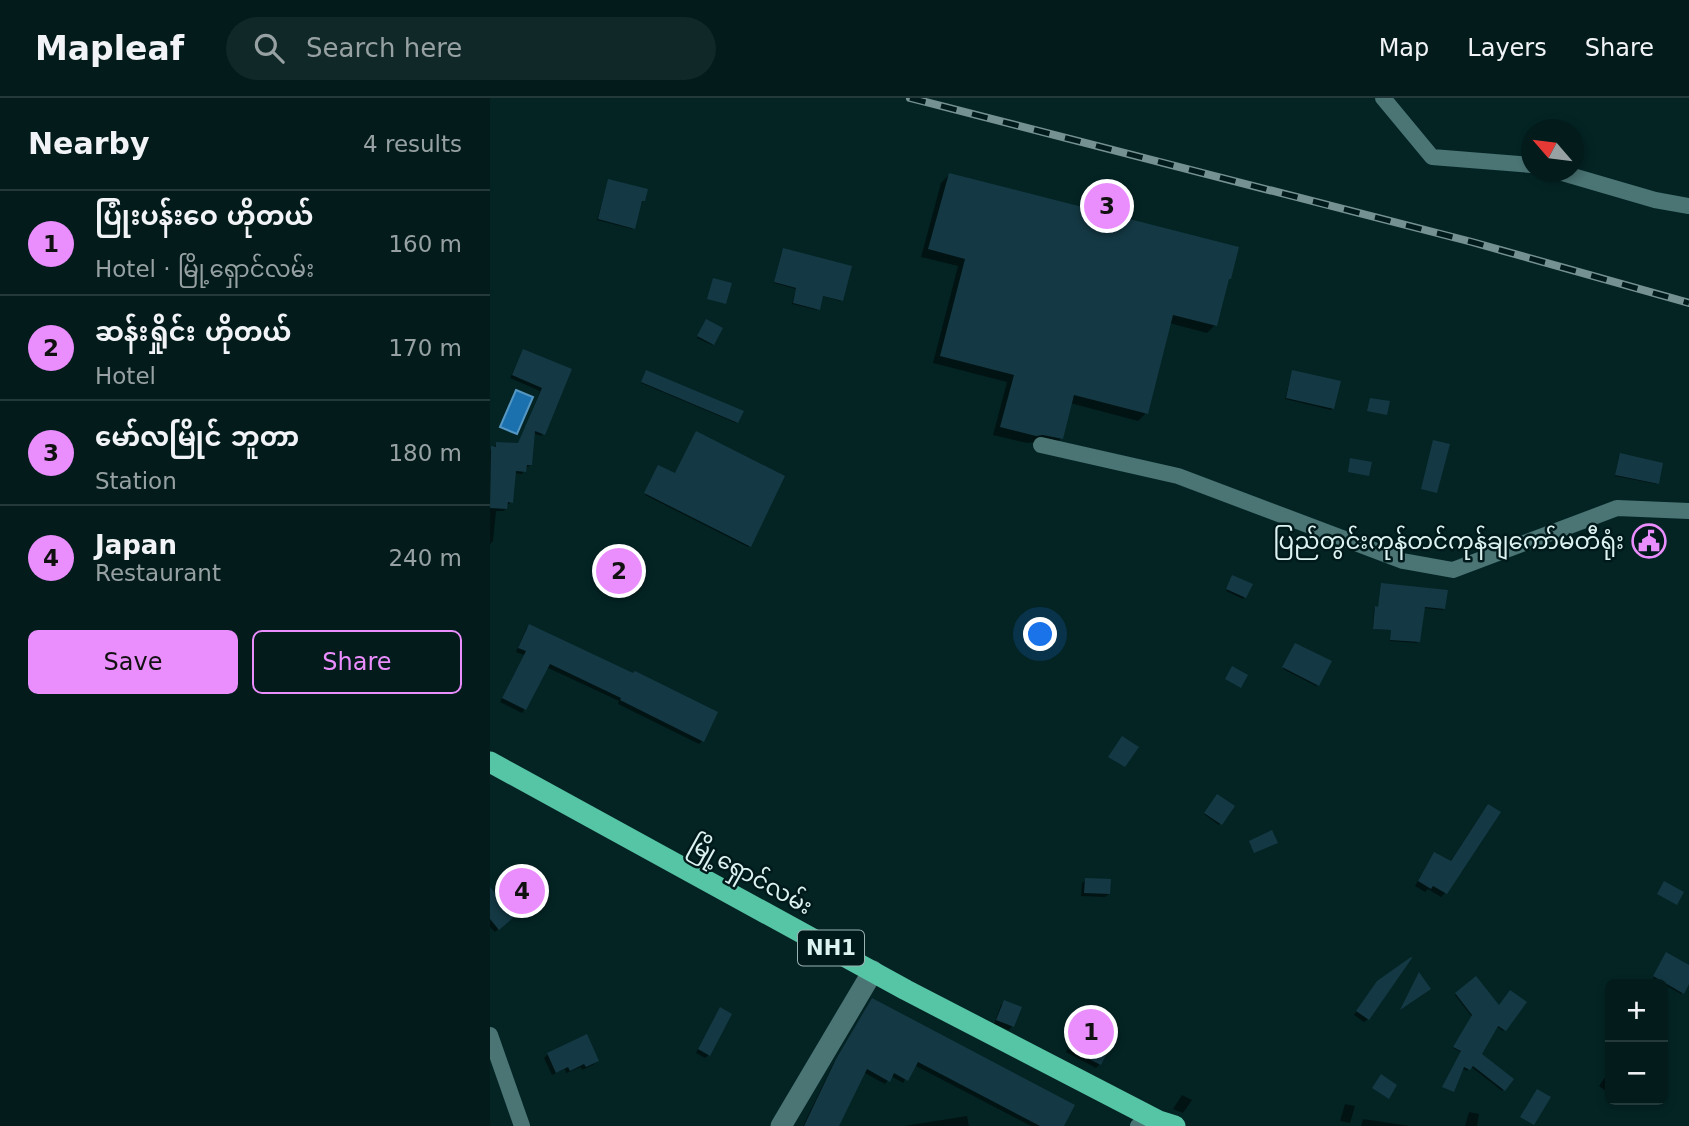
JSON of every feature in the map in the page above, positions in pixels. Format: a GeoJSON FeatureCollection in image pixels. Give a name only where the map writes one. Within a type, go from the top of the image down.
{"type":"FeatureCollection","features":[{"type":"Feature","properties":{"kind":"highway","name":"မြို့ရှောင်လမ်း"},"geometry":{"type":"LineString","coordinates":[[490,762],[906,990],[1167,1124]]}},
{"type":"Feature","properties":{"kind":"main road"},"geometry":{"type":"LineString","coordinates":[[781,1126],[873,971]]}},
{"type":"Feature","properties":{"kind":"street"},"geometry":{"type":"LineString","coordinates":[[1383,98],[1432,157],[1521,164]]}},
{"type":"Feature","properties":{"kind":"street"},"geometry":{"type":"LineString","coordinates":[[1584,179],[1655,200],[1689,206]]}},
{"type":"Feature","properties":{"kind":"street"},"geometry":{"type":"LineString","coordinates":[[1041,445],[1178,476],[1403,562],[1453,570],[1617,509],[1689,511]]}},
{"type":"Feature","properties":{"kind":"street"},"geometry":{"type":"LineString","coordinates":[[490,1035],[522,1126]]}},
{"type":"Feature","properties":{"kind":"street"},"geometry":{"type":"LineString","coordinates":[[1138,1126],[1167,1124]]}},
{"type":"Feature","properties":{"kind":"water"},"geometry":{"type":"Polygon","coordinates":[[[516,390],[533,397],[517,434],[500,427],[516,390]]]}},
{"type":"Feature","properties":{"kind":"building"},"geometry":{"type":"Polygon","coordinates":[[[949,173],[1239,247],[1217,326],[1173,315],[1148,414],[1074,395],[1063,439],[1036,436],[1000,427],[1014,375],[940,356],[965,259],[928,249],[949,173]]]}},
{"type":"Feature","properties":{"kind":"building"},"geometry":{"type":"Polygon","coordinates":[[[608,179],[648,189],[635,229],[598,219],[608,179]]]}},
{"type":"Feature","properties":{"kind":"building"},"geometry":{"type":"Polygon","coordinates":[[[783,248],[852,266],[843,301],[823,296],[820,310],[793,303],[796,288],[774,282],[783,248]]]}},
{"type":"Feature","properties":{"kind":"building"},"geometry":{"type":"Polygon","coordinates":[[[713,278],[732,283],[726,304],[707,299],[713,278]]]}},
{"type":"Feature","properties":{"kind":"building"},"geometry":{"type":"Polygon","coordinates":[[[706,319],[723,328],[714,345],[697,336],[706,319]]]}},
{"type":"Feature","properties":{"kind":"building"},"geometry":{"type":"Polygon","coordinates":[[[523,349],[572,369],[545,435],[535,431],[532,465],[527,465],[526,472],[516,471],[513,503],[508,502],[507,509],[490,508],[491,446],[496,447],[496,442],[518,443],[542,388],[512,375],[523,349]]]}},
{"type":"Feature","properties":{"kind":"building"},"geometry":{"type":"Polygon","coordinates":[[[646,370],[744,411],[738,423],[641,382],[646,370]]]}},
{"type":"Feature","properties":{"kind":"building"},"geometry":{"type":"Polygon","coordinates":[[[1292,370],[1341,381],[1334,409],[1286,398],[1292,370]]]}},
{"type":"Feature","properties":{"kind":"building"},"geometry":{"type":"Polygon","coordinates":[[[1370,398],[1390,401],[1387,415],[1367,411],[1370,398]]]}},
{"type":"Feature","properties":{"kind":"building"},"geometry":{"type":"Polygon","coordinates":[[[696,431],[785,476],[751,547],[644,493],[658,465],[675,473],[696,431]]]}},
{"type":"Feature","properties":{"kind":"building"},"geometry":{"type":"Polygon","coordinates":[[[1433,440],[1450,444],[1437,493],[1421,489],[1433,440]]]}},
{"type":"Feature","properties":{"kind":"building"},"geometry":{"type":"Polygon","coordinates":[[[1620,453],[1663,463],[1659,484],[1615,475],[1620,453]]]}},
{"type":"Feature","properties":{"kind":"building"},"geometry":{"type":"Polygon","coordinates":[[[1350,458],[1372,462],[1369,476],[1348,472],[1350,458]]]}},
{"type":"Feature","properties":{"kind":"building"},"geometry":{"type":"Polygon","coordinates":[[[1664,530],[1666,546],[1640,549],[1638,533],[1664,530]]]}},
{"type":"Feature","properties":{"kind":"building"},"geometry":{"type":"Polygon","coordinates":[[[1232,575],[1253,584],[1246,598],[1226,589],[1232,575]]]}},
{"type":"Feature","properties":{"kind":"building"},"geometry":{"type":"Polygon","coordinates":[[[1381,583],[1448,590],[1445,609],[1425,607],[1420,642],[1390,640],[1391,630],[1373,629],[1381,583]]]}},
{"type":"Feature","properties":{"kind":"building"},"geometry":{"type":"Polygon","coordinates":[[[529,624],[633,673],[635,671],[718,712],[704,742],[550,664],[526,710],[502,698],[526,651],[518,648],[529,624]]]}},
{"type":"Feature","properties":{"kind":"building"},"geometry":{"type":"Polygon","coordinates":[[[1295,643],[1332,661],[1319,686],[1282,667],[1295,643]]]}},
{"type":"Feature","properties":{"kind":"building"},"geometry":{"type":"Polygon","coordinates":[[[1232,666],[1248,675],[1241,688],[1225,679],[1232,666]]]}},
{"type":"Feature","properties":{"kind":"building"},"geometry":{"type":"Polygon","coordinates":[[[1122,736],[1139,747],[1125,767],[1108,757],[1122,736]]]}},
{"type":"Feature","properties":{"kind":"building"},"geometry":{"type":"Polygon","coordinates":[[[1217,794],[1235,806],[1222,825],[1204,813],[1217,794]]]}},
{"type":"Feature","properties":{"kind":"building"},"geometry":{"type":"Polygon","coordinates":[[[1488,804],[1501,812],[1447,894],[1418,881],[1434,852],[1451,861],[1488,804]]]}},
{"type":"Feature","properties":{"kind":"building"},"geometry":{"type":"Polygon","coordinates":[[[1272,830],[1278,843],[1254,853],[1249,841],[1272,830]]]}},
{"type":"Feature","properties":{"kind":"building"},"geometry":{"type":"Polygon","coordinates":[[[1085,878],[1111,879],[1110,894],[1084,893],[1085,878]]]}},
{"type":"Feature","properties":{"kind":"building"},"geometry":{"type":"Polygon","coordinates":[[[1664,881],[1684,892],[1677,905],[1657,894],[1664,881]]]}},
{"type":"Feature","properties":{"kind":"building"},"geometry":{"type":"Polygon","coordinates":[[[490,887],[515,916],[499,930],[490,919],[490,887]]]}},
{"type":"Feature","properties":{"kind":"building"},"geometry":{"type":"Polygon","coordinates":[[[1666,952],[1689,965],[1689,984],[1684,994],[1668,985],[1668,979],[1653,976],[1666,952]]]}},
{"type":"Feature","properties":{"kind":"building"},"geometry":{"type":"Polygon","coordinates":[[[1411,957],[1369,1020],[1356,1011],[1377,981],[1411,957]]]}},
{"type":"Feature","properties":{"kind":"building"},"geometry":{"type":"Polygon","coordinates":[[[1419,972],[1431,989],[1400,1010],[1419,972]]]}},
{"type":"Feature","properties":{"kind":"building"},"geometry":{"type":"Polygon","coordinates":[[[1476,976],[1499,1005],[1510,990],[1527,1002],[1506,1031],[1498,1026],[1482,1054],[1514,1079],[1505,1091],[1473,1066],[1470,1070],[1464,1067],[1454,1092],[1442,1087],[1461,1051],[1453,1047],[1472,1015],[1455,993],[1476,976]]]}},
{"type":"Feature","properties":{"kind":"building"},"geometry":{"type":"Polygon","coordinates":[[[872,998],[1075,1105],[1064,1126],[1040,1126],[918,1062],[908,1081],[894,1073],[890,1082],[867,1069],[839,1126],[804,1126],[836,1059],[872,998]]]}},
{"type":"Feature","properties":{"kind":"building"},"geometry":{"type":"Polygon","coordinates":[[[1004,1000],[1022,1007],[1014,1027],[996,1020],[1004,1000]]]}},
{"type":"Feature","properties":{"kind":"building"},"geometry":{"type":"Polygon","coordinates":[[[720,1007],[732,1014],[710,1056],[698,1049],[720,1007]]]}},
{"type":"Feature","properties":{"kind":"building"},"geometry":{"type":"Polygon","coordinates":[[[1083,1018],[1116,1035],[1101,1065],[1068,1049],[1083,1018]]]}},
{"type":"Feature","properties":{"kind":"building"},"geometry":{"type":"Polygon","coordinates":[[[587,1034],[599,1061],[570,1071],[568,1067],[556,1073],[547,1053],[587,1034]]]}},
{"type":"Feature","properties":{"kind":"building"},"geometry":{"type":"Polygon","coordinates":[[[1381,1074],[1397,1085],[1389,1099],[1372,1088],[1381,1074]]]}},
{"type":"Feature","properties":{"kind":"building"},"geometry":{"type":"Polygon","coordinates":[[[1537,1089],[1551,1097],[1534,1125],[1520,1117],[1537,1089]]]}},
{"type":"Feature","properties":{"kind":"railway"},"geometry":{"type":"LineString","coordinates":[[910,98],[1472,242],[1689,303]]}},
{"type":"Feature","properties":{"kind":"place","name":"မော်လမြိုင် ဘူတာ"},"geometry":{"type":"Point","coordinates":[1107,206]}},
{"type":"Feature","properties":{"kind":"place","name":"ပြည်တွင်းကုန်တင်ကုန်ချကော်မတီရုံး"},"geometry":{"type":"Point","coordinates":[1649,541]}},
{"type":"Feature","properties":{"kind":"place","name":"ဆန်းရှိုင်း ဟိုတယ်"},"geometry":{"type":"Point","coordinates":[619,571]}},
{"type":"Feature","properties":{"kind":"place","name":"Japan"},"geometry":{"type":"Point","coordinates":[522,891]}},
{"type":"Feature","properties":{"kind":"place","name":"ပြုံးပန်းဝေ ဟိုတယ်"},"geometry":{"type":"Point","coordinates":[1091,1032]}}]}
